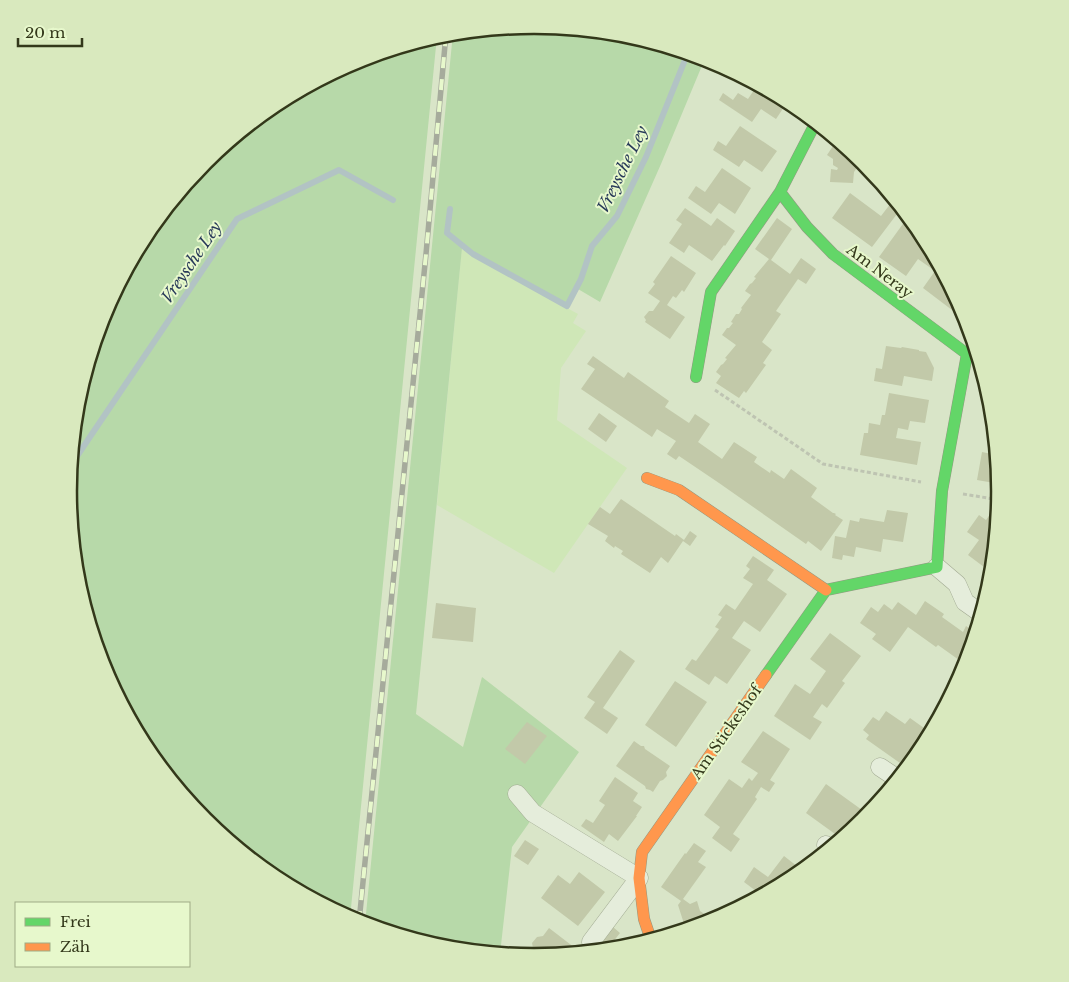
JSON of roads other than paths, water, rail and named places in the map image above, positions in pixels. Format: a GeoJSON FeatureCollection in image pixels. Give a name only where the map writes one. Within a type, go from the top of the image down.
{"type":"FeatureCollection","features":[{"type":"Feature","properties":{"kind":"street"},"geometry":{"type":"LineString","coordinates":[[696,377],[711,292],[780,192],[813,128]]}},
{"type":"Feature","properties":{"kind":"street","name":"Am Neray"},"geometry":{"type":"LineString","coordinates":[[780,192],[807,227],[833,254],[969,351]]}},
{"type":"Feature","properties":{"kind":"street"},"geometry":{"type":"LineString","coordinates":[[937,567],[942,491],[971,357]]}},
{"type":"Feature","properties":{"kind":"street"},"geometry":{"type":"LineString","coordinates":[[647,478],[679,490],[826,590],[937,567]]}},
{"type":"Feature","properties":{"kind":"street"},"geometry":{"type":"LineString","coordinates":[[937,567],[957,584],[965,602],[976,610]]}},
{"type":"Feature","properties":{"kind":"street","name":"Am Stickeshof"},"geometry":{"type":"LineString","coordinates":[[649,934],[644,919],[639,878],[642,852],[826,590]]}},
{"type":"Feature","properties":{"kind":"street"},"geometry":{"type":"LineString","coordinates":[[880,767],[892,775]]}},
{"type":"Feature","properties":{"kind":"street"},"geometry":{"type":"LineString","coordinates":[[517,794],[533,813],[639,878],[591,942]]}},
{"type":"Feature","properties":{"kind":"waterway","name":"Vreysche Ley"},"geometry":{"type":"LineString","coordinates":[[450,209],[447,233],[473,254],[567,306],[581,279],[592,246],[617,216],[646,157],[685,60]]}},
{"type":"Feature","properties":{"kind":"waterway","name":"Vreysche Ley"},"geometry":{"type":"LineString","coordinates":[[79,454],[237,219],[339,170],[393,200]]}},
{"type":"Feature","properties":{"kind":"railway"},"geometry":{"type":"LineString","coordinates":[[360,913],[445,43]]}}]}
